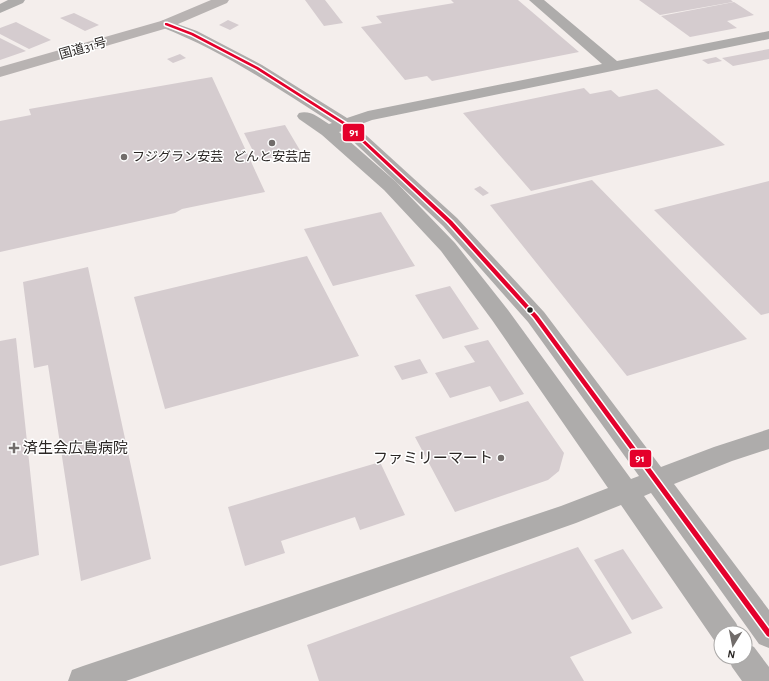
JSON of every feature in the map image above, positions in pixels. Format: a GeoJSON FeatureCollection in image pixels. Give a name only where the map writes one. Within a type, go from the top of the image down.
{"type":"FeatureCollection","features":[{"type":"Feature","properties":{"kind":"highway","name":"国道31号"},"geometry":{"type":"LineString","coordinates":[[166,24],[208,0]]}},
{"type":"Feature","properties":{"kind":"highway","name":"国道31号"},"geometry":{"type":"LineString","coordinates":[[0,72],[166,24],[222,0]]}},
{"type":"Feature","properties":{"kind":"street"},"geometry":{"type":"LineString","coordinates":[[0,9],[18,0]]}},
{"type":"Feature","properties":{"kind":"street"},"geometry":{"type":"LineString","coordinates":[[536,0],[613,66]]}},
{"type":"Feature","properties":{"kind":"street"},"geometry":{"type":"LineString","coordinates":[[166,24],[192,34],[256,68],[336,127],[450,222],[536,317],[769,634]]}},
{"type":"Feature","properties":{"kind":"street"},"geometry":{"type":"LineString","coordinates":[[336,127],[368,116],[769,35]]}},
{"type":"Feature","properties":{"kind":"street"},"geometry":{"type":"LineString","coordinates":[[336,127],[448,247],[500,315],[720,625]]}},
{"type":"Feature","properties":{"kind":"street"},"geometry":{"type":"LineString","coordinates":[[83,681],[567,515],[655,480],[769,438]]}},
{"type":"Feature","properties":{"kind":"street"},"geometry":{"type":"LineString","coordinates":[[749,665],[761,681]]}},
{"type":"Feature","properties":{"kind":"building"},"geometry":{"type":"Polygon","coordinates":[[[305,0],[325,0],[343,23],[324,26],[305,0]]]}},
{"type":"Feature","properties":{"kind":"building"},"geometry":{"type":"Polygon","coordinates":[[[451,0],[518,0],[579,52],[432,81],[427,76],[405,80],[361,27],[382,23],[376,16],[454,3],[451,0]]]}},
{"type":"Feature","properties":{"kind":"building"},"geometry":{"type":"Polygon","coordinates":[[[639,0],[731,0],[733,2],[660,15],[639,0]]]}},
{"type":"Feature","properties":{"kind":"building"},"geometry":{"type":"Polygon","coordinates":[[[734,2],[754,15],[727,21],[737,28],[690,37],[661,16],[734,2]]]}},
{"type":"Feature","properties":{"kind":"building"},"geometry":{"type":"Polygon","coordinates":[[[74,13],[99,25],[85,31],[60,18],[74,13]]]}},
{"type":"Feature","properties":{"kind":"building"},"geometry":{"type":"Polygon","coordinates":[[[228,20],[239,25],[230,30],[219,25],[228,20]]]}},
{"type":"Feature","properties":{"kind":"building"},"geometry":{"type":"Polygon","coordinates":[[[16,22],[51,40],[29,49],[0,34],[0,28],[16,22]]]}},
{"type":"Feature","properties":{"kind":"building"},"geometry":{"type":"Polygon","coordinates":[[[0,38],[26,51],[0,60],[0,38]]]}},
{"type":"Feature","properties":{"kind":"building"},"geometry":{"type":"Polygon","coordinates":[[[769,49],[769,59],[733,66],[722,58],[769,49]]]}},
{"type":"Feature","properties":{"kind":"building"},"geometry":{"type":"Polygon","coordinates":[[[180,54],[186,58],[173,63],[167,59],[180,54]]]}},
{"type":"Feature","properties":{"kind":"building"},"geometry":{"type":"Polygon","coordinates":[[[716,57],[722,61],[708,64],[702,60],[716,57]]]}},
{"type":"Feature","properties":{"kind":"building","name":"フジグラン安芸"},"geometry":{"type":"Polygon","coordinates":[[[212,77],[265,192],[182,209],[175,213],[0,252],[0,121],[31,115],[29,109],[212,77]]]}},
{"type":"Feature","properties":{"kind":"building"},"geometry":{"type":"Polygon","coordinates":[[[584,88],[590,94],[611,90],[619,97],[657,89],[725,145],[531,191],[463,113],[584,88]]]}},
{"type":"Feature","properties":{"kind":"building","name":"どんと安芸店"},"geometry":{"type":"Polygon","coordinates":[[[285,125],[301,152],[258,161],[244,133],[285,125]]]}},
{"type":"Feature","properties":{"kind":"building"},"geometry":{"type":"Polygon","coordinates":[[[592,180],[747,339],[627,376],[490,205],[592,180]]]}},
{"type":"Feature","properties":{"kind":"building"},"geometry":{"type":"Polygon","coordinates":[[[769,181],[769,313],[761,315],[654,210],[769,181]]]}},
{"type":"Feature","properties":{"kind":"building"},"geometry":{"type":"Polygon","coordinates":[[[480,186],[489,193],[483,196],[474,189],[480,186]]]}},
{"type":"Feature","properties":{"kind":"building"},"geometry":{"type":"Polygon","coordinates":[[[381,212],[415,266],[333,286],[304,229],[381,212]]]}},
{"type":"Feature","properties":{"kind":"building"},"geometry":{"type":"Polygon","coordinates":[[[307,256],[359,356],[165,409],[134,297],[307,256]]]}},
{"type":"Feature","properties":{"kind":"building"},"geometry":{"type":"Polygon","coordinates":[[[88,267],[151,559],[81,581],[48,365],[34,368],[23,282],[88,267]]]}},
{"type":"Feature","properties":{"kind":"building"},"geometry":{"type":"Polygon","coordinates":[[[450,286],[479,329],[443,339],[415,295],[450,286]]]}},
{"type":"Feature","properties":{"kind":"building","name":"済生会広島病院"},"geometry":{"type":"Polygon","coordinates":[[[16,338],[39,555],[0,566],[0,341],[16,338]]]}},
{"type":"Feature","properties":{"kind":"building"},"geometry":{"type":"Polygon","coordinates":[[[488,340],[524,394],[500,402],[490,386],[450,398],[435,373],[475,362],[464,346],[488,340]]]}},
{"type":"Feature","properties":{"kind":"building"},"geometry":{"type":"Polygon","coordinates":[[[420,359],[428,373],[402,380],[394,366],[420,359]]]}},
{"type":"Feature","properties":{"kind":"building"},"geometry":{"type":"Polygon","coordinates":[[[528,401],[564,453],[559,471],[548,480],[455,512],[415,437],[528,401]]]}},
{"type":"Feature","properties":{"kind":"building"},"geometry":{"type":"Polygon","coordinates":[[[380,462],[405,515],[360,530],[355,517],[281,541],[285,553],[245,566],[228,507],[380,462]]]}},
{"type":"Feature","properties":{"kind":"building"},"geometry":{"type":"Polygon","coordinates":[[[578,547],[632,633],[570,657],[584,681],[319,681],[307,645],[578,547]]]}},
{"type":"Feature","properties":{"kind":"building"},"geometry":{"type":"Polygon","coordinates":[[[623,549],[663,608],[632,620],[594,560],[623,549]]]}},
{"type":"Feature","properties":{"kind":"transit line","name":"91"},"geometry":{"type":"LineString","coordinates":[[166,24],[192,34],[257,68],[345,124],[450,222],[536,317],[769,634]]}},
{"type":"Feature","properties":{"kind":"place","name":"どんと安芸店"},"geometry":{"type":"Point","coordinates":[272,143]}},
{"type":"Feature","properties":{"kind":"place","name":"フジグラン安芸"},"geometry":{"type":"Point","coordinates":[124,157]}},
{"type":"Feature","properties":{"kind":"place","name":"済生会広島病院"},"geometry":{"type":"Point","coordinates":[14,448]}},
{"type":"Feature","properties":{"kind":"place","name":"ファミリーマート"},"geometry":{"type":"Point","coordinates":[501,458]}}]}
